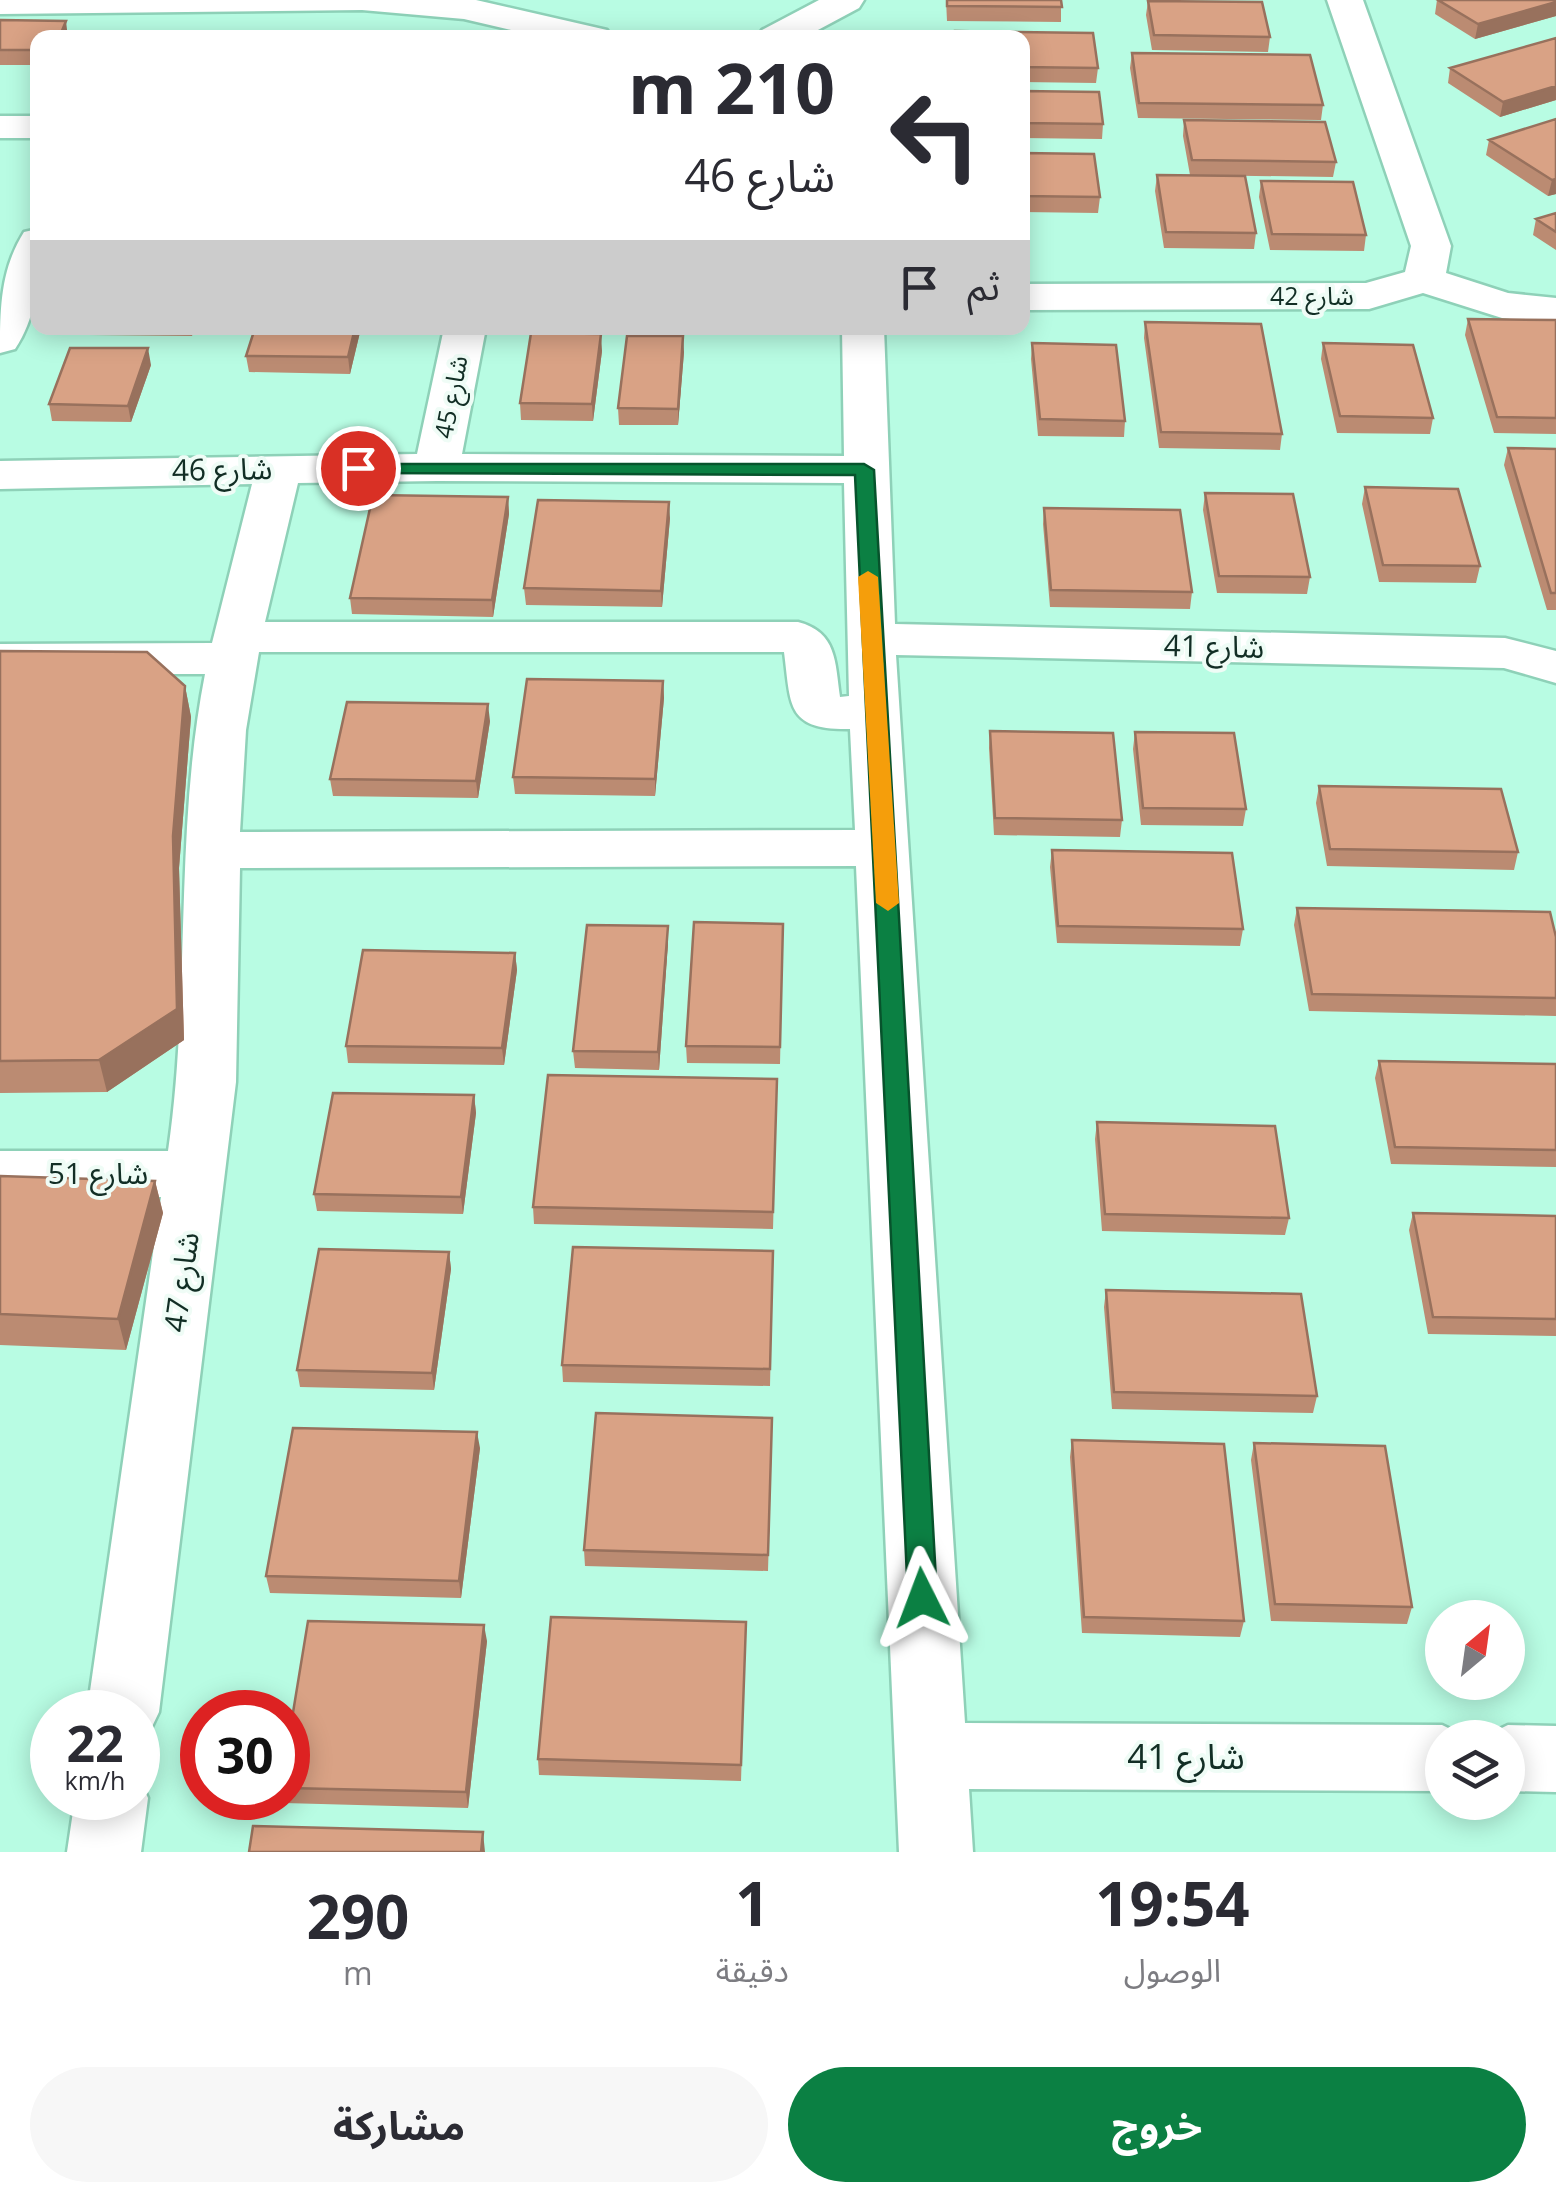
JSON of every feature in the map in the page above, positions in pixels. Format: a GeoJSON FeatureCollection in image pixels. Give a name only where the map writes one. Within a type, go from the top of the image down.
{"type":"FeatureCollection","features":[{"type":"Feature","properties":{"kind":"street"},"geometry":{"type":"LineString","coordinates":[[0,4],[362,0],[464,8],[559,30]]}},
{"type":"Feature","properties":{"kind":"street"},"geometry":{"type":"LineString","coordinates":[[790,30],[846,0]]}},
{"type":"Feature","properties":{"kind":"street"},"geometry":{"type":"LineString","coordinates":[[1345,0],[1431,246],[1424,279],[1502,305],[1556,310]]}},
{"type":"Feature","properties":{"kind":"street"},"geometry":{"type":"LineString","coordinates":[[0,126],[30,127]]}},
{"type":"Feature","properties":{"kind":"street"},"geometry":{"type":"LineString","coordinates":[[0,340],[30,263]]}},
{"type":"Feature","properties":{"kind":"street","name":"شارع 42"},"geometry":{"type":"LineString","coordinates":[[1030,297],[1369,296],[1424,279]]}},
{"type":"Feature","properties":{"kind":"street","name":"شارع 45"},"geometry":{"type":"LineString","coordinates":[[437,467],[463,335]]}},
{"type":"Feature","properties":{"kind":"street"},"geometry":{"type":"LineString","coordinates":[[863,335],[870,639],[878,712],[936,1852]]}},
{"type":"Feature","properties":{"kind":"street","name":"شارع 46"},"geometry":{"type":"LineString","coordinates":[[0,476],[437,467],[864,470]]}},
{"type":"Feature","properties":{"kind":"street","name":"شارع 47"},"geometry":{"type":"LineString","coordinates":[[126,1690],[197,1174],[214,983],[217,770],[235,648],[279,469]]}},
{"type":"Feature","properties":{"kind":"street"},"geometry":{"type":"LineString","coordinates":[[0,659],[235,648],[798,637],[808,645],[816,708],[827,713],[878,712]]}},
{"type":"Feature","properties":{"kind":"street","name":"شارع 41"},"geometry":{"type":"LineString","coordinates":[[870,639],[1505,653],[1556,667]]}},
{"type":"Feature","properties":{"kind":"street"},"geometry":{"type":"LineString","coordinates":[[216,850],[885,848]]}},
{"type":"Feature","properties":{"kind":"street","name":"شارع 51"},"geometry":{"type":"LineString","coordinates":[[0,1174],[197,1174]]}},
{"type":"Feature","properties":{"kind":"street","name":"شارع 41"},"geometry":{"type":"LineString","coordinates":[[930,1756],[1425,1758]]}},
{"type":"Feature","properties":{"kind":"street"},"geometry":{"type":"LineString","coordinates":[[1525,1758],[1556,1759]]}},
{"type":"Feature","properties":{"kind":"street"},"geometry":{"type":"LineString","coordinates":[[104,1852],[108,1820]]}},
{"type":"Feature","properties":{"kind":"building"},"geometry":{"type":"Polygon","coordinates":[[[947,0],[1061,0],[1062,7],[947,6],[947,0]]]}},
{"type":"Feature","properties":{"kind":"building"},"geometry":{"type":"Polygon","coordinates":[[[1438,0],[1556,0],[1556,2],[1478,24],[1438,0]]]}},
{"type":"Feature","properties":{"kind":"building"},"geometry":{"type":"Polygon","coordinates":[[[1148,1],[1262,2],[1270,37],[1154,35],[1148,1]]]}},
{"type":"Feature","properties":{"kind":"building"},"geometry":{"type":"Polygon","coordinates":[[[0,20],[66,21],[62,30],[30,30],[30,50],[0,50],[0,20]]]}},
{"type":"Feature","properties":{"kind":"building"},"geometry":{"type":"Polygon","coordinates":[[[1030,32],[1093,33],[1098,68],[1030,67],[1030,32]]]}},
{"type":"Feature","properties":{"kind":"building"},"geometry":{"type":"Polygon","coordinates":[[[1556,38],[1556,86],[1503,102],[1450,68],[1556,38]]]}},
{"type":"Feature","properties":{"kind":"building"},"geometry":{"type":"Polygon","coordinates":[[[1132,53],[1310,55],[1323,105],[1139,103],[1132,53]]]}},
{"type":"Feature","properties":{"kind":"building"},"geometry":{"type":"Polygon","coordinates":[[[1030,91],[1099,92],[1103,124],[1030,123],[1030,91]]]}},
{"type":"Feature","properties":{"kind":"building"},"geometry":{"type":"Polygon","coordinates":[[[1556,119],[1556,179],[1489,140],[1556,119]]]}},
{"type":"Feature","properties":{"kind":"building"},"geometry":{"type":"Polygon","coordinates":[[[1184,120],[1325,122],[1336,162],[1192,160],[1184,120]]]}},
{"type":"Feature","properties":{"kind":"building"},"geometry":{"type":"Polygon","coordinates":[[[1030,153],[1094,154],[1100,197],[1030,196],[1030,153]]]}},
{"type":"Feature","properties":{"kind":"building"},"geometry":{"type":"Polygon","coordinates":[[[1157,175],[1245,176],[1256,233],[1166,232],[1157,175]]]}},
{"type":"Feature","properties":{"kind":"building"},"geometry":{"type":"Polygon","coordinates":[[[1261,181],[1353,182],[1366,235],[1272,234],[1261,181]]]}},
{"type":"Feature","properties":{"kind":"building"},"geometry":{"type":"Polygon","coordinates":[[[1556,213],[1556,232],[1536,219],[1556,213]]]}},
{"type":"Feature","properties":{"kind":"building"},"geometry":{"type":"Polygon","coordinates":[[[1468,319],[1556,320],[1556,418],[1497,417],[1468,319]]]}},
{"type":"Feature","properties":{"kind":"building"},"geometry":{"type":"Polygon","coordinates":[[[1145,322],[1261,324],[1282,434],[1161,432],[1145,322]]]}},
{"type":"Feature","properties":{"kind":"building"},"geometry":{"type":"Polygon","coordinates":[[[253,335],[353,335],[348,357],[246,356],[253,335]]]}},
{"type":"Feature","properties":{"kind":"building"},"geometry":{"type":"Polygon","coordinates":[[[531,335],[601,335],[592,404],[520,403],[531,335]]]}},
{"type":"Feature","properties":{"kind":"building"},"geometry":{"type":"Polygon","coordinates":[[[627,336],[683,336],[678,409],[618,408],[627,336]]]}},
{"type":"Feature","properties":{"kind":"building"},"geometry":{"type":"Polygon","coordinates":[[[1032,343],[1116,345],[1125,421],[1040,419],[1032,343]]]}},
{"type":"Feature","properties":{"kind":"building"},"geometry":{"type":"Polygon","coordinates":[[[1323,343],[1413,345],[1433,418],[1340,416],[1323,343]]]}},
{"type":"Feature","properties":{"kind":"building"},"geometry":{"type":"Polygon","coordinates":[[[70,348],[148,348],[128,406],[49,404],[70,348]]]}},
{"type":"Feature","properties":{"kind":"building"},"geometry":{"type":"Polygon","coordinates":[[[1508,448],[1556,449],[1556,593],[1551,593],[1508,448]]]}},
{"type":"Feature","properties":{"kind":"building"},"geometry":{"type":"Polygon","coordinates":[[[1365,487],[1458,489],[1480,566],[1383,565],[1365,487]]]}},
{"type":"Feature","properties":{"kind":"building"},"geometry":{"type":"Polygon","coordinates":[[[1205,493],[1293,494],[1310,577],[1219,576],[1205,493]]]}},
{"type":"Feature","properties":{"kind":"building"},"geometry":{"type":"Polygon","coordinates":[[[373,495],[508,497],[492,600],[350,598],[373,495]]]}},
{"type":"Feature","properties":{"kind":"building"},"geometry":{"type":"Polygon","coordinates":[[[538,500],[669,502],[661,591],[524,588],[538,500]]]}},
{"type":"Feature","properties":{"kind":"building"},"geometry":{"type":"Polygon","coordinates":[[[1044,508],[1180,510],[1192,592],[1051,590],[1044,508]]]}},
{"type":"Feature","properties":{"kind":"building"},"geometry":{"type":"Polygon","coordinates":[[[0,651],[147,652],[185,686],[173,836],[177,1009],[99,1060],[0,1061],[0,651]]]}},
{"type":"Feature","properties":{"kind":"building"},"geometry":{"type":"Polygon","coordinates":[[[527,679],[663,681],[655,779],[513,777],[527,679]]]}},
{"type":"Feature","properties":{"kind":"building"},"geometry":{"type":"Polygon","coordinates":[[[347,702],[488,704],[476,781],[330,779],[347,702]]]}},
{"type":"Feature","properties":{"kind":"building"},"geometry":{"type":"Polygon","coordinates":[[[990,731],[1113,733],[1122,820],[995,818],[990,731]]]}},
{"type":"Feature","properties":{"kind":"building"},"geometry":{"type":"Polygon","coordinates":[[[1135,732],[1234,733],[1246,809],[1143,808],[1135,732]]]}},
{"type":"Feature","properties":{"kind":"building"},"geometry":{"type":"Polygon","coordinates":[[[1319,786],[1501,789],[1518,852],[1330,849],[1319,786]]]}},
{"type":"Feature","properties":{"kind":"building"},"geometry":{"type":"Polygon","coordinates":[[[1052,850],[1232,853],[1243,929],[1058,926],[1052,850]]]}},
{"type":"Feature","properties":{"kind":"building"},"geometry":{"type":"Polygon","coordinates":[[[1297,908],[1550,912],[1556,937],[1556,998],[1312,994],[1297,908]]]}},
{"type":"Feature","properties":{"kind":"building"},"geometry":{"type":"Polygon","coordinates":[[[694,922],[783,924],[780,1047],[686,1046],[694,922]]]}},
{"type":"Feature","properties":{"kind":"building"},"geometry":{"type":"Polygon","coordinates":[[[587,925],[668,926],[658,1052],[573,1051],[587,925]]]}},
{"type":"Feature","properties":{"kind":"building"},"geometry":{"type":"Polygon","coordinates":[[[363,950],[515,953],[502,1048],[346,1046],[363,950]]]}},
{"type":"Feature","properties":{"kind":"building"},"geometry":{"type":"Polygon","coordinates":[[[1379,1061],[1556,1064],[1556,1150],[1395,1147],[1379,1061]]]}},
{"type":"Feature","properties":{"kind":"building"},"geometry":{"type":"Polygon","coordinates":[[[548,1075],[777,1079],[773,1212],[533,1207],[548,1075]]]}},
{"type":"Feature","properties":{"kind":"building"},"geometry":{"type":"Polygon","coordinates":[[[333,1093],[474,1095],[461,1197],[314,1194],[333,1093]]]}},
{"type":"Feature","properties":{"kind":"building"},"geometry":{"type":"Polygon","coordinates":[[[1097,1122],[1275,1126],[1289,1218],[1105,1214],[1097,1122]]]}},
{"type":"Feature","properties":{"kind":"building"},"geometry":{"type":"Polygon","coordinates":[[[0,1176],[155,1181],[118,1319],[0,1314],[0,1176]]]}},
{"type":"Feature","properties":{"kind":"building"},"geometry":{"type":"Polygon","coordinates":[[[1413,1213],[1556,1216],[1556,1319],[1433,1317],[1413,1213]]]}},
{"type":"Feature","properties":{"kind":"building"},"geometry":{"type":"Polygon","coordinates":[[[573,1247],[773,1251],[770,1369],[562,1365],[573,1247]]]}},
{"type":"Feature","properties":{"kind":"building"},"geometry":{"type":"Polygon","coordinates":[[[319,1249],[449,1252],[432,1373],[297,1370],[319,1249]]]}},
{"type":"Feature","properties":{"kind":"building"},"geometry":{"type":"Polygon","coordinates":[[[1106,1290],[1301,1294],[1317,1396],[1114,1392],[1106,1290]]]}},
{"type":"Feature","properties":{"kind":"building"},"geometry":{"type":"Polygon","coordinates":[[[596,1413],[772,1418],[768,1555],[584,1550],[596,1413]]]}},
{"type":"Feature","properties":{"kind":"building"},"geometry":{"type":"Polygon","coordinates":[[[293,1428],[477,1432],[459,1581],[266,1576],[293,1428]]]}},
{"type":"Feature","properties":{"kind":"building"},"geometry":{"type":"Polygon","coordinates":[[[1072,1440],[1224,1444],[1244,1621],[1084,1617],[1072,1440]]]}},
{"type":"Feature","properties":{"kind":"building"},"geometry":{"type":"Polygon","coordinates":[[[1254,1443],[1385,1446],[1412,1607],[1275,1604],[1254,1443]]]}},
{"type":"Feature","properties":{"kind":"building"},"geometry":{"type":"Polygon","coordinates":[[[551,1617],[746,1622],[741,1765],[538,1759],[551,1617]]]}},
{"type":"Feature","properties":{"kind":"building"},"geometry":{"type":"Polygon","coordinates":[[[308,1621],[484,1625],[466,1792],[310,1788],[310,1690],[297,1690],[308,1621]]]}},
{"type":"Feature","properties":{"kind":"building"},"geometry":{"type":"Polygon","coordinates":[[[253,1826],[483,1832],[481,1852],[249,1852],[253,1826]]]}},
{"type":"Feature","properties":{"kind":"slow traffic"},"geometry":{"type":"LineString","coordinates":[[868,577],[888,903]]}},
{"type":"Feature","properties":{"kind":"route"},"geometry":{"type":"LineString","coordinates":[[358,468],[864,470],[922,1598]]}}]}
